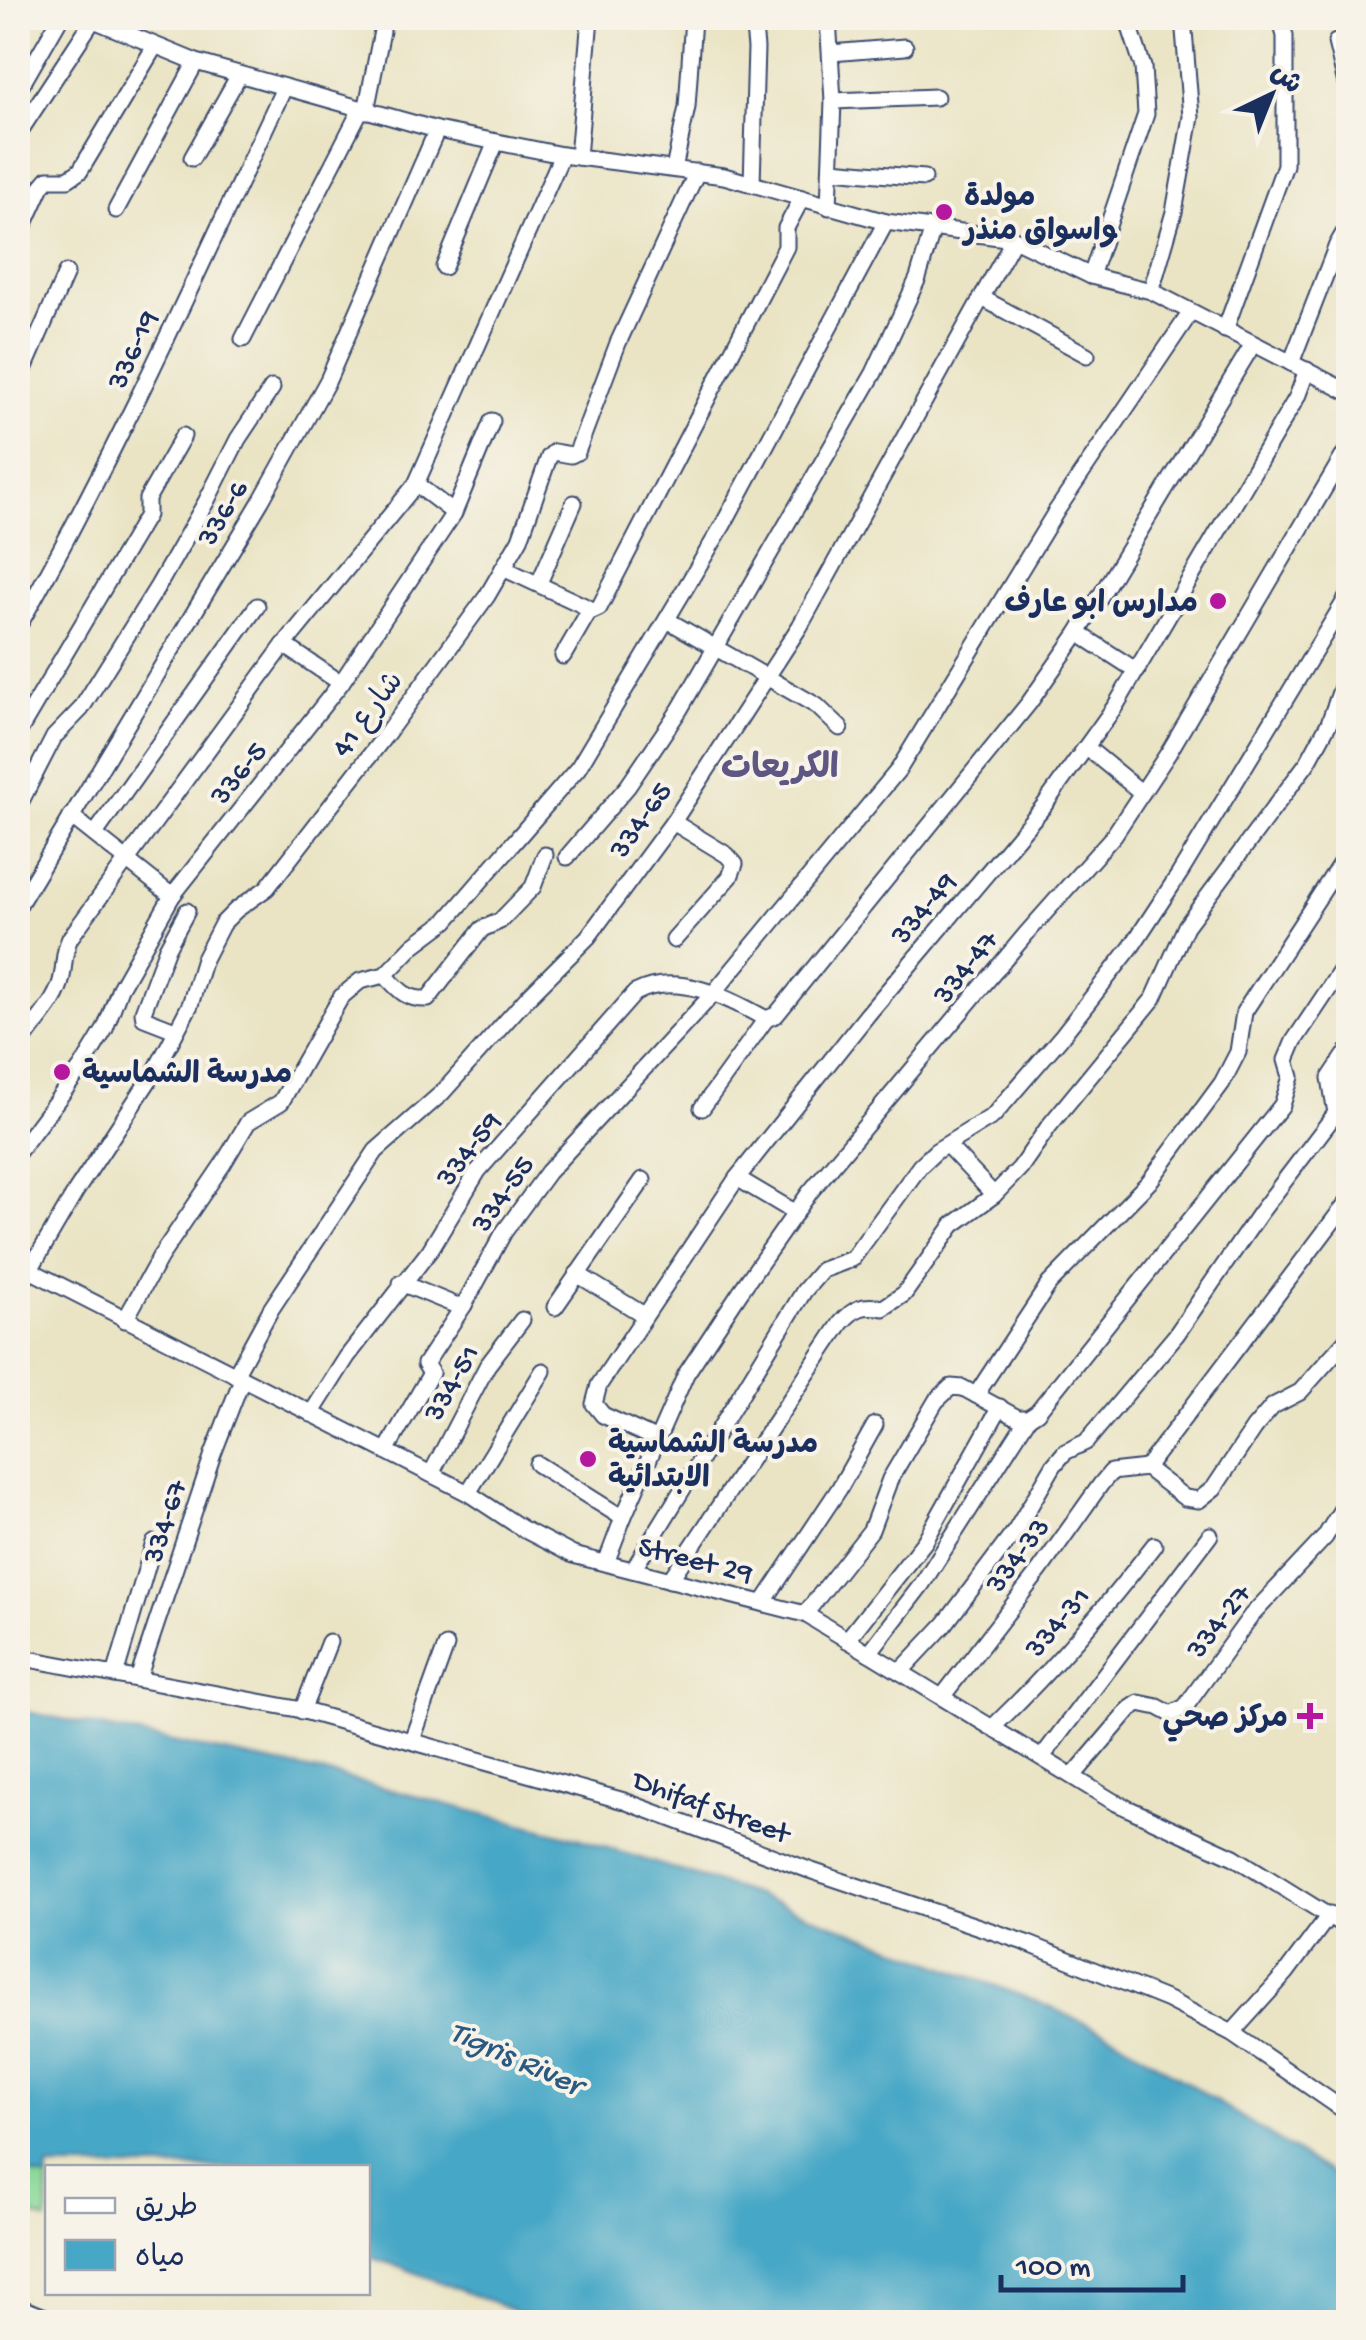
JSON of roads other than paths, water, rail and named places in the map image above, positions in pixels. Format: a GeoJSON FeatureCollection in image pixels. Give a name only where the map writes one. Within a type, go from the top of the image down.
{"type":"FeatureCollection","features":[{"type":"Feature","properties":{"kind":"street"},"geometry":{"type":"LineString","coordinates":[[18,91],[60,18]]}},
{"type":"Feature","properties":{"kind":"street"},"geometry":{"type":"LineString","coordinates":[[243,339],[364,110],[382,18]]}},
{"type":"Feature","properties":{"kind":"street"},"geometry":{"type":"LineString","coordinates":[[24,1038],[55,997],[63,976],[62,953],[70,938],[284,645],[416,484],[570,156],[590,18]]}},
{"type":"Feature","properties":{"kind":"street"},"geometry":{"type":"LineString","coordinates":[[674,169],[687,107],[692,18]]}},
{"type":"Feature","properties":{"kind":"street"},"geometry":{"type":"LineString","coordinates":[[752,184],[756,48],[753,18]]}},
{"type":"Feature","properties":{"kind":"street"},"geometry":{"type":"LineString","coordinates":[[828,18],[833,101],[829,206]]}},
{"type":"Feature","properties":{"kind":"street"},"geometry":{"type":"LineString","coordinates":[[1091,276],[1146,114],[1143,67],[1127,18]]}},
{"type":"Feature","properties":{"kind":"street"},"geometry":{"type":"LineString","coordinates":[[1152,291],[1174,212],[1191,117],[1183,18]]}},
{"type":"Feature","properties":{"kind":"street"},"geometry":{"type":"LineString","coordinates":[[1225,330],[1284,165],[1286,36],[1280,18]]}},
{"type":"Feature","properties":{"kind":"street"},"geometry":{"type":"LineString","coordinates":[[22,128],[91,19],[196,62],[437,130],[570,156],[697,172],[886,222],[1014,239],[1091,276],[1152,291],[1348,392]]}},
{"type":"Feature","properties":{"kind":"street"},"geometry":{"type":"LineString","coordinates":[[1336,42],[1348,92]]}},
{"type":"Feature","properties":{"kind":"street"},"geometry":{"type":"LineString","coordinates":[[18,239],[48,179],[68,180],[80,172],[155,46]]}},
{"type":"Feature","properties":{"kind":"street"},"geometry":{"type":"LineString","coordinates":[[831,53],[906,47]]}},
{"type":"Feature","properties":{"kind":"street"},"geometry":{"type":"LineString","coordinates":[[116,210],[196,62]]}},
{"type":"Feature","properties":{"kind":"street"},"geometry":{"type":"LineString","coordinates":[[192,158],[239,75]]}},
{"type":"Feature","properties":{"kind":"street","name":"336-19"},"geometry":{"type":"LineString","coordinates":[[18,628],[135,406],[284,88]]}},
{"type":"Feature","properties":{"kind":"street"},"geometry":{"type":"LineString","coordinates":[[833,101],[936,97]]}},
{"type":"Feature","properties":{"kind":"street","name":"336-6"},"geometry":{"type":"LineString","coordinates":[[18,906],[261,500],[328,380],[437,130]]}},
{"type":"Feature","properties":{"kind":"street"},"geometry":{"type":"LineString","coordinates":[[444,266],[496,142]]}},
{"type":"Feature","properties":{"kind":"street"},"geometry":{"type":"LineString","coordinates":[[832,170],[924,178]]}},
{"type":"Feature","properties":{"kind":"street","name":"شارع 41"},"geometry":{"type":"LineString","coordinates":[[18,1290],[23,1267],[157,1068],[190,1005],[204,959],[222,924],[267,888],[487,596],[520,539],[549,457],[554,452],[577,452],[618,343],[697,172]]}},
{"type":"Feature","properties":{"kind":"street"},"geometry":{"type":"LineString","coordinates":[[563,656],[593,610],[599,608],[786,247],[786,228],[802,198]]}},
{"type":"Feature","properties":{"kind":"street"},"geometry":{"type":"LineString","coordinates":[[125,1320],[160,1256],[248,1122],[281,1102],[341,997],[360,981],[385,975],[414,945],[446,921],[578,768],[669,621],[886,222]]}},
{"type":"Feature","properties":{"kind":"street","name":"334-49"},"geometry":{"type":"LineString","coordinates":[[655,1439],[603,1415],[594,1404],[599,1385],[737,1178],[868,1014],[1043,807],[1136,671],[1297,397],[1299,366],[1337,245],[1348,226]]}},
{"type":"Feature","properties":{"kind":"street"},"geometry":{"type":"LineString","coordinates":[[566,857],[628,786],[716,647],[874,373],[913,290],[933,228]]}},
{"type":"Feature","properties":{"kind":"street","name":"334-65"},"geometry":{"type":"LineString","coordinates":[[239,1377],[272,1309],[376,1151],[442,1092],[588,937],[673,822],[800,626],[1014,239]]}},
{"type":"Feature","properties":{"kind":"street"},"geometry":{"type":"LineString","coordinates":[[18,383],[66,273]]}},
{"type":"Feature","properties":{"kind":"street"},"geometry":{"type":"LineString","coordinates":[[982,298],[1086,355]]}},
{"type":"Feature","properties":{"kind":"street","name":"334-55"},"geometry":{"type":"LineString","coordinates":[[386,1451],[431,1373],[424,1364],[464,1305],[504,1232],[548,1172],[712,995],[899,769],[1057,510],[1191,312]]}},
{"type":"Feature","properties":{"kind":"street"},"geometry":{"type":"LineString","coordinates":[[702,1108],[766,1019],[776,1015],[1029,703],[1078,634],[1253,344]]}},
{"type":"Feature","properties":{"kind":"street"},"geometry":{"type":"LineString","coordinates":[[18,807],[54,738],[81,709],[158,586],[238,439],[272,388]]}},
{"type":"Feature","properties":{"kind":"street","name":"336-5"},"geometry":{"type":"LineString","coordinates":[[18,1152],[90,1054],[120,988],[172,896],[341,683],[454,514],[492,422]]}},
{"type":"Feature","properties":{"kind":"street"},"geometry":{"type":"LineString","coordinates":[[18,733],[147,515],[147,500],[183,436]]}},
{"type":"Feature","properties":{"kind":"street","name":"334-47"},"geometry":{"type":"LineString","coordinates":[[606,1564],[655,1439],[686,1374],[796,1212],[1026,934],[1114,835],[1348,448]]}},
{"type":"Feature","properties":{"kind":"street"},"geometry":{"type":"LineString","coordinates":[[416,484],[454,514]]}},
{"type":"Feature","properties":{"kind":"street"},"geometry":{"type":"LineString","coordinates":[[539,583],[574,503]]}},
{"type":"Feature","properties":{"kind":"street"},"geometry":{"type":"LineString","coordinates":[[503,568],[593,610]]}},
{"type":"Feature","properties":{"kind":"street"},"geometry":{"type":"LineString","coordinates":[[633,1570],[804,1290],[822,1270],[852,1259],[920,1166],[994,1116],[1132,946],[1180,874],[1348,596]]}},
{"type":"Feature","properties":{"kind":"street"},"geometry":{"type":"LineString","coordinates":[[95,834],[257,606]]}},
{"type":"Feature","properties":{"kind":"street"},"geometry":{"type":"LineString","coordinates":[[669,621],[817,706],[840,728]]}},
{"type":"Feature","properties":{"kind":"street"},"geometry":{"type":"LineString","coordinates":[[1078,634],[1136,671]]}},
{"type":"Feature","properties":{"kind":"street"},"geometry":{"type":"LineString","coordinates":[[284,645],[341,683]]}},
{"type":"Feature","properties":{"kind":"street"},"geometry":{"type":"LineString","coordinates":[[670,1580],[841,1323],[851,1311],[866,1305],[882,1308],[904,1294],[952,1224],[994,1194],[1020,1168],[1049,1126],[1154,998],[1186,926],[1308,762],[1329,723],[1348,670]]}},
{"type":"Feature","properties":{"kind":"street"},"geometry":{"type":"LineString","coordinates":[[1086,747],[1142,793]]}},
{"type":"Feature","properties":{"kind":"street"},"geometry":{"type":"LineString","coordinates":[[72,816],[172,896]]}},
{"type":"Feature","properties":{"kind":"street"},"geometry":{"type":"LineString","coordinates":[[673,822],[728,855],[735,864],[730,877],[674,940]]}},
{"type":"Feature","properties":{"kind":"street"},"geometry":{"type":"LineString","coordinates":[[976,1396],[1050,1284],[1149,1182],[1222,1083],[1238,1052],[1244,1012],[1348,852]]}},
{"type":"Feature","properties":{"kind":"street"},"geometry":{"type":"LineString","coordinates":[[385,975],[403,995],[428,999],[482,930],[500,922],[533,886],[545,856]]}},
{"type":"Feature","properties":{"kind":"street"},"geometry":{"type":"LineString","coordinates":[[175,1030],[150,1022],[143,1012],[167,948],[187,911]]}},
{"type":"Feature","properties":{"kind":"street"},"geometry":{"type":"LineString","coordinates":[[869,1653],[922,1584],[1028,1418],[1037,1412],[1282,1105],[1290,1077],[1286,1060],[1294,1041],[1348,960]]}},
{"type":"Feature","properties":{"kind":"street","name":"334-59"},"geometry":{"type":"LineString","coordinates":[[312,1414],[401,1283],[430,1250],[478,1172],[636,993],[664,982],[728,997],[766,1019]]}},
{"type":"Feature","properties":{"kind":"street"},"geometry":{"type":"LineString","coordinates":[[900,1672],[945,1624],[1016,1530],[1064,1452],[1086,1442],[1176,1335],[1260,1213],[1336,1113],[1330,1078],[1348,1051]]}},
{"type":"Feature","properties":{"kind":"street"},"geometry":{"type":"LineString","coordinates":[[948,1145],[994,1194]]}},
{"type":"Feature","properties":{"kind":"street"},"geometry":{"type":"LineString","coordinates":[[737,1178],[796,1212]]}},
{"type":"Feature","properties":{"kind":"street"},"geometry":{"type":"LineString","coordinates":[[556,1306],[643,1180]]}},
{"type":"Feature","properties":{"kind":"street"},"geometry":{"type":"LineString","coordinates":[[1348,1201],[1146,1468],[1185,1498],[1200,1500],[1214,1488],[1273,1406],[1300,1392],[1348,1338]]}},
{"type":"Feature","properties":{"kind":"street","name":"Street 29"},"geometry":{"type":"LineString","coordinates":[[23,1267],[468,1493],[573,1555],[805,1614],[1114,1802],[1234,1857],[1348,1928]]}},
{"type":"Feature","properties":{"kind":"street"},"geometry":{"type":"LineString","coordinates":[[577,1274],[644,1315]]}},
{"type":"Feature","properties":{"kind":"street"},"geometry":{"type":"LineString","coordinates":[[401,1283],[464,1305]]}},
{"type":"Feature","properties":{"kind":"street","name":"334-51"},"geometry":{"type":"LineString","coordinates":[[431,1474],[487,1366],[522,1320]]}},
{"type":"Feature","properties":{"kind":"street"},"geometry":{"type":"LineString","coordinates":[[468,1493],[543,1371]]}},
{"type":"Feature","properties":{"kind":"street","name":"334-67"},"geometry":{"type":"LineString","coordinates":[[138,1680],[239,1377]]}},
{"type":"Feature","properties":{"kind":"street"},"geometry":{"type":"LineString","coordinates":[[805,1614],[872,1530],[890,1478],[936,1400],[950,1387],[964,1388],[1018,1418],[1028,1418]]}},
{"type":"Feature","properties":{"kind":"street"},"geometry":{"type":"LineString","coordinates":[[848,1640],[925,1540],[1000,1408]]}},
{"type":"Feature","properties":{"kind":"street"},"geometry":{"type":"LineString","coordinates":[[763,1604],[839,1490],[875,1425]]}},
{"type":"Feature","properties":{"kind":"street"},"geometry":{"type":"LineString","coordinates":[[536,1464],[623,1518]]}},
{"type":"Feature","properties":{"kind":"street","name":"334-33"},"geometry":{"type":"LineString","coordinates":[[942,1696],[1101,1484],[1112,1472],[1146,1468]]}},
{"type":"Feature","properties":{"kind":"street","name":"334-27"},"geometry":{"type":"LineString","coordinates":[[1072,1776],[1138,1703],[1171,1714],[1184,1708],[1250,1616],[1324,1538],[1348,1499]]}},
{"type":"Feature","properties":{"kind":"street"},"geometry":{"type":"LineString","coordinates":[[1042,1757],[1210,1535]]}},
{"type":"Feature","properties":{"kind":"street"},"geometry":{"type":"LineString","coordinates":[[115,1675],[154,1543]]}},
{"type":"Feature","properties":{"kind":"street","name":"334-31"},"geometry":{"type":"LineString","coordinates":[[993,1727],[1062,1658],[1154,1545]]}},
{"type":"Feature","properties":{"kind":"street"},"geometry":{"type":"LineString","coordinates":[[302,1710],[330,1642]]}},
{"type":"Feature","properties":{"kind":"street"},"geometry":{"type":"LineString","coordinates":[[412,1740],[446,1646]]}},
{"type":"Feature","properties":{"kind":"street","name":"Dhifaf Street"},"geometry":{"type":"LineString","coordinates":[[18,1658],[302,1710],[624,1801],[808,1870],[1024,1942],[1168,2000],[1232,2033],[1348,2113]]}},
{"type":"Feature","properties":{"kind":"street"},"geometry":{"type":"LineString","coordinates":[[1232,2033],[1286,1973],[1330,1914]]}},
{"type":"Feature","properties":{"kind":"street"},"geometry":{"type":"LineString","coordinates":[[18,2306],[59,2322]]}},
{"type":"Feature","properties":{"kind":"water","name":"Tigris River"},"geometry":{"type":"Polygon","coordinates":[[[18,1710],[338,1776],[580,1839],[753,1894],[1038,2002],[1114,2036],[1348,2185],[1348,2322],[542,2322],[370,2258],[370,2165],[45,2165],[45,2178],[18,2170],[18,1710]]]}},
{"type":"Feature","properties":{"kind":"place","name":"مولدة واسواق منذر"},"geometry":{"type":"Point","coordinates":[944,212]}},
{"type":"Feature","properties":{"kind":"place","name":"مدارس ابو عارف"},"geometry":{"type":"Point","coordinates":[1218,601]}},
{"type":"Feature","properties":{"kind":"place","name":"مدرسة الشماسية"},"geometry":{"type":"Point","coordinates":[62,1072]}},
{"type":"Feature","properties":{"kind":"place","name":"مدرسة الشماسية الابتدائية"},"geometry":{"type":"Point","coordinates":[588,1459]}},
{"type":"Feature","properties":{"kind":"place","name":"مركز صحي"},"geometry":{"type":"Point","coordinates":[1310,1716]}},
{"type":"Feature","properties":{"kind":"district","name":"الكريعات"},"geometry":{"type":"Point","coordinates":[780,765]}}]}
